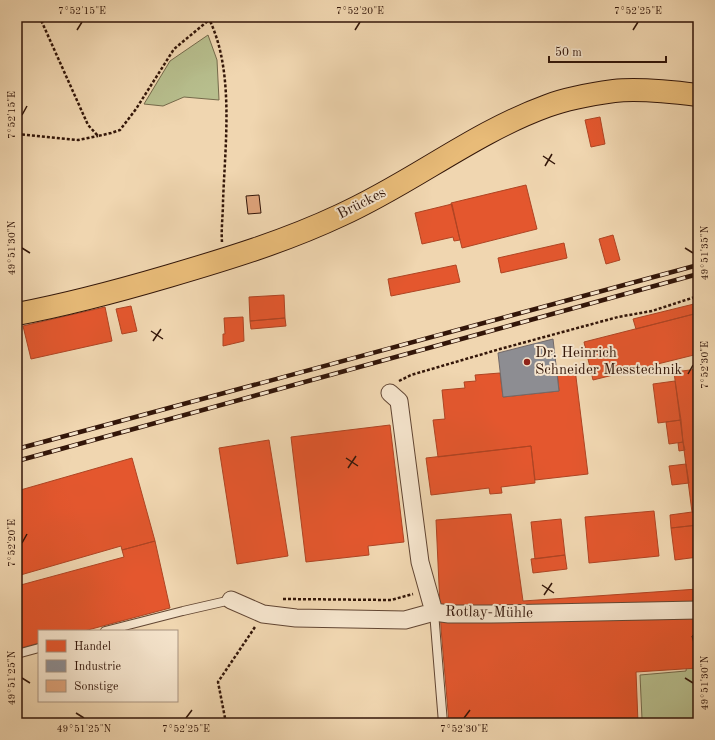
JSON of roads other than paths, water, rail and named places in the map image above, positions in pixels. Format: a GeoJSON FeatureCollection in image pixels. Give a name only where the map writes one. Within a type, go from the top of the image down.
{"type":"FeatureCollection","features":[{"type":"Feature","properties":{"kind":"main road","name":"Brückes"},"geometry":{"type":"LineString","coordinates":[[17,314],[62,306],[101,296],[226,260],[300,233],[342,215],[390,190],[487,133],[548,105],[616,91],[698,95]]}},
{"type":"Feature","properties":{"kind":"street","name":"Rotlay-Mühle"},"geometry":{"type":"LineString","coordinates":[[390,393],[399,401],[420,562],[434,612],[449,614],[491,614],[698,610]]}},
{"type":"Feature","properties":{"kind":"street"},"geometry":{"type":"LineString","coordinates":[[231,600],[263,614],[296,618],[405,620],[434,612]]}},
{"type":"Feature","properties":{"kind":"lane"},"geometry":{"type":"LineString","coordinates":[[109,630],[231,600]]}},
{"type":"Feature","properties":{"kind":"lane"},"geometry":{"type":"LineString","coordinates":[[434,612],[443,723]]}},
{"type":"Feature","properties":{"kind":"lane"},"geometry":{"type":"LineString","coordinates":[[17,654],[38,648]]}},
{"type":"Feature","properties":{"kind":"railway"},"geometry":{"type":"LineString","coordinates":[[17,449],[698,265]]}},
{"type":"Feature","properties":{"kind":"railway"},"geometry":{"type":"LineString","coordinates":[[17,461],[698,274]]}},
{"type":"Feature","properties":{"kind":"place","name":"Dr. Heinrich Schneider Messtechnik"},"geometry":{"type":"Point","coordinates":[527,362]}}]}
